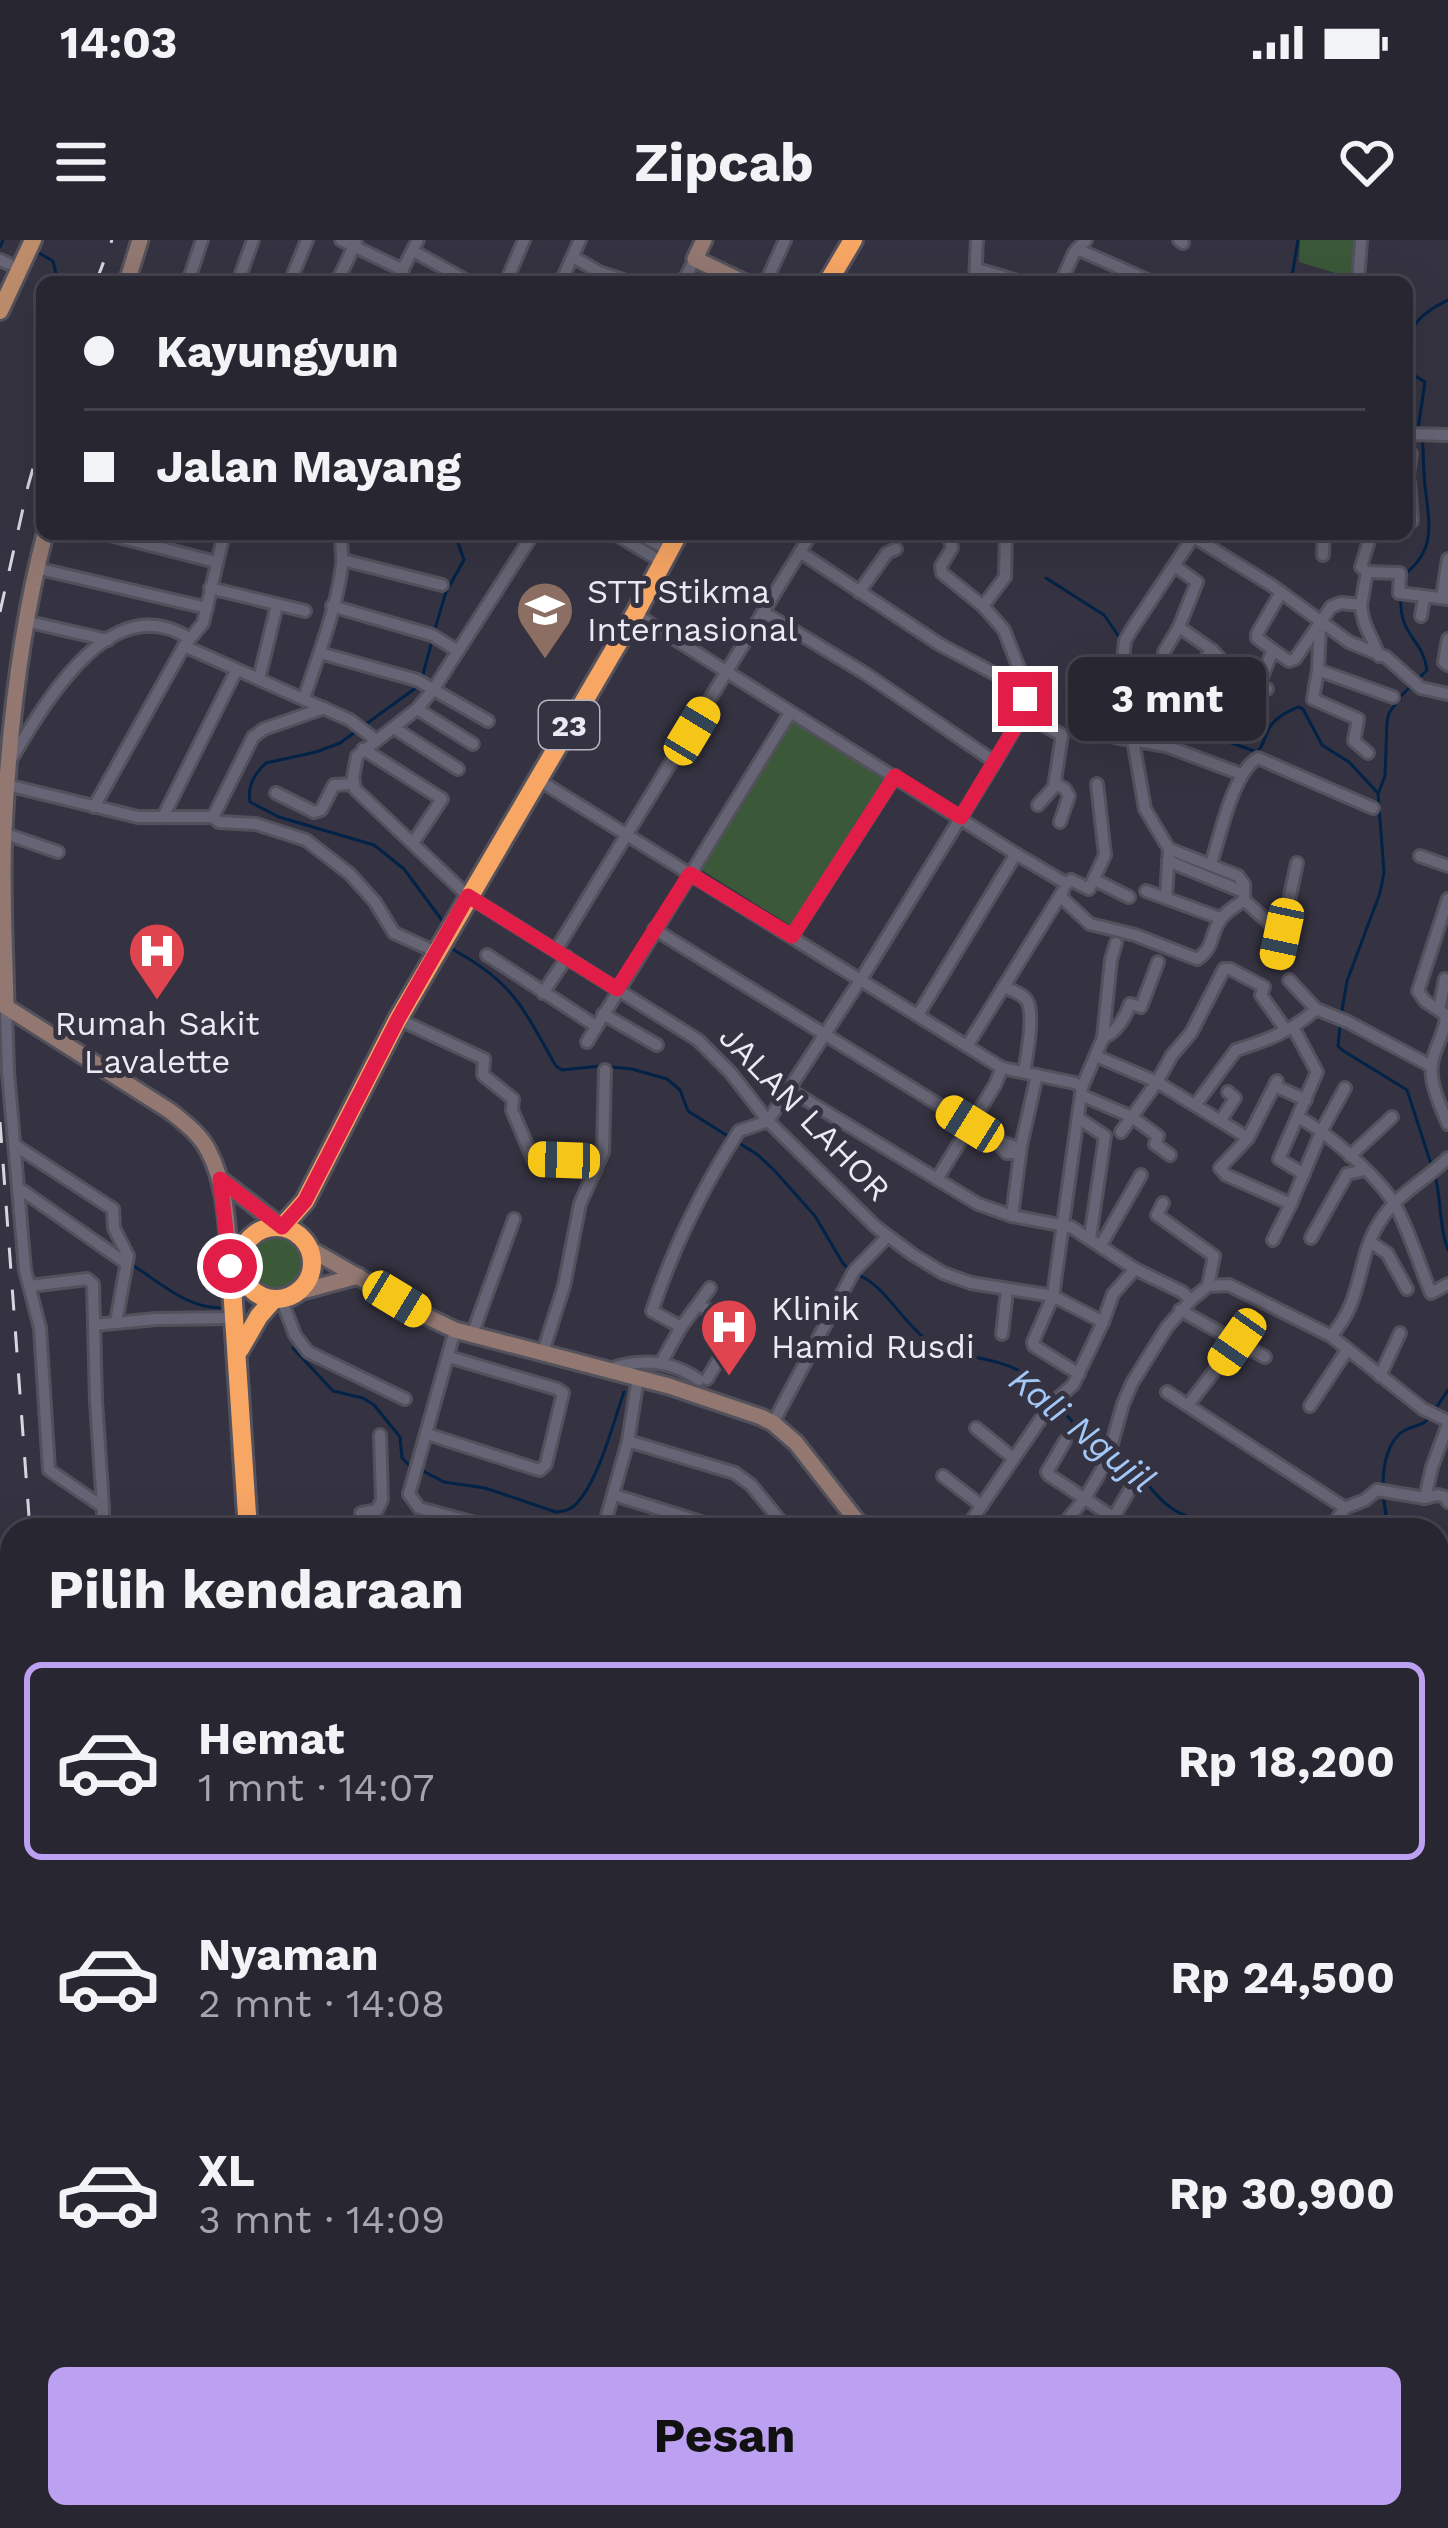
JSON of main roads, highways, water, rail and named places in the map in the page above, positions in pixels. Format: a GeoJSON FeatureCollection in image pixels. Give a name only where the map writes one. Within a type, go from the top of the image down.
{"type":"FeatureCollection","features":[{"type":"Feature","properties":{"kind":"highway"},"geometry":{"type":"LineString","coordinates":[[832,276],[853,240]]}},
{"type":"Feature","properties":{"kind":"highway","name":"23"},"geometry":{"type":"LineString","coordinates":[[247,1518],[232,1288],[244,1244],[262,1230],[282,1227],[305,1201],[398,1019],[670,549]]}},
{"type":"Feature","properties":{"kind":"highway","name":"23"},"geometry":{"type":"LineString","coordinates":[[238,1352],[259,1316],[306,1282],[311,1269],[305,1201]]}},
{"type":"Feature","properties":{"kind":"highway"},"geometry":{"type":"LineString","coordinates":[[282,1227],[298,1234],[307,1246]]}},
{"type":"Feature","properties":{"kind":"highway"},"geometry":{"type":"LineString","coordinates":[[240,1264],[254,1292],[284,1297]]}},
{"type":"Feature","properties":{"kind":"main road"},"geometry":{"type":"LineString","coordinates":[[0,285],[5,262],[21,240]]}},
{"type":"Feature","properties":{"kind":"main road"},"geometry":{"type":"LineString","coordinates":[[0,310],[33,240]]}},
{"type":"Feature","properties":{"kind":"waterway"},"geometry":{"type":"LineString","coordinates":[[0,247],[3,240]]}},
{"type":"Feature","properties":{"kind":"waterway"},"geometry":{"type":"LineString","coordinates":[[1292,276],[1298,240]]}},
{"type":"Feature","properties":{"kind":"waterway","name":"Kali Ngujil"},"geometry":{"type":"LineString","coordinates":[[37,252],[53,261],[57,276]]}},
{"type":"Feature","properties":{"kind":"waterway"},"geometry":{"type":"LineString","coordinates":[[1413,328],[1423,315],[1448,300]]}},
{"type":"Feature","properties":{"kind":"waterway"},"geometry":{"type":"LineString","coordinates":[[1413,375],[1425,382],[1418,429]]}},
{"type":"Feature","properties":{"kind":"waterway"},"geometry":{"type":"LineString","coordinates":[[1405,574],[1422,555],[1428,534],[1422,437]]}},
{"type":"Feature","properties":{"kind":"waterway","name":"Kali Ngujil"},"geometry":{"type":"LineString","coordinates":[[434,632],[446,592],[464,560],[457,540]]}},
{"type":"Feature","properties":{"kind":"waterway"},"geometry":{"type":"LineString","coordinates":[[1046,578],[1104,615],[1120,638],[1110,696],[1128,715],[1187,727],[1257,752],[1272,724],[1298,707],[1322,745],[1349,762],[1377,792]]}},
{"type":"Feature","properties":{"kind":"waterway"},"geometry":{"type":"LineString","coordinates":[[1341,1016],[1347,981],[1384,872],[1378,794],[1385,776],[1389,713],[1427,670],[1403,620],[1401,595]]}},
{"type":"Feature","properties":{"kind":"waterway","name":"Kali Ngujil"},"geometry":{"type":"LineString","coordinates":[[422,678],[432,641]]}},
{"type":"Feature","properties":{"kind":"waterway","name":"Kali Ngujil"},"geometry":{"type":"LineString","coordinates":[[417,687],[340,743],[266,763],[252,781],[249,796],[250,802],[279,817],[374,845],[404,869],[444,923]]}},
{"type":"Feature","properties":{"kind":"waterway","name":"Kali Ngujil"},"geometry":{"type":"LineString","coordinates":[[450,948],[503,985],[562,1070],[600,1066],[667,1079],[680,1090],[688,1111],[774,1170],[815,1216],[850,1271]]}},
{"type":"Feature","properties":{"kind":"waterway"},"geometry":{"type":"LineString","coordinates":[[1340,1026],[1338,1046],[1342,1050],[1407,1090],[1432,1167]]}},
{"type":"Feature","properties":{"kind":"waterway"},"geometry":{"type":"LineString","coordinates":[[1435,1176],[1448,1250]]}},
{"type":"Feature","properties":{"kind":"waterway"},"geometry":{"type":"LineString","coordinates":[[134,1266],[185,1299],[220,1308]]}},
{"type":"Feature","properties":{"kind":"waterway","name":"Kali Ngujil"},"geometry":{"type":"LineString","coordinates":[[859,1275],[878,1288],[927,1340],[1013,1368],[1052,1399]]}},
{"type":"Feature","properties":{"kind":"waterway"},"geometry":{"type":"LineString","coordinates":[[293,1348],[333,1391],[374,1405],[400,1437],[402,1458],[411,1467]]}},
{"type":"Feature","properties":{"kind":"waterway"},"geometry":{"type":"LineString","coordinates":[[1436,1408],[1448,1390]]}},
{"type":"Feature","properties":{"kind":"waterway"},"geometry":{"type":"LineString","coordinates":[[423,1471],[444,1482],[485,1488],[556,1512],[567,1510],[590,1483],[624,1392]]}},
{"type":"Feature","properties":{"kind":"waterway","name":"Kali Ngujil"},"geometry":{"type":"LineString","coordinates":[[1059,1406],[1081,1432],[1107,1444]]}},
{"type":"Feature","properties":{"kind":"waterway"},"geometry":{"type":"LineString","coordinates":[[1383,1485],[1394,1440],[1431,1416]]}},
{"type":"Feature","properties":{"kind":"waterway","name":"Kali Ngujil"},"geometry":{"type":"LineString","coordinates":[[1115,1449],[1167,1505],[1194,1518]]}},
{"type":"Feature","properties":{"kind":"waterway"},"geometry":{"type":"LineString","coordinates":[[1383,1494],[1386,1518]]}},
{"type":"Feature","properties":{"kind":"railway"},"geometry":{"type":"LineString","coordinates":[[98,276],[112,240]]}},
{"type":"Feature","properties":{"kind":"railway"},"geometry":{"type":"LineString","coordinates":[[0,612],[36,458]]}},
{"type":"Feature","properties":{"kind":"railway"},"geometry":{"type":"LineString","coordinates":[[0,1122],[29,1518]]}},
{"type":"Feature","properties":{"kind":"place","name":"STT Stikma Internasional"},"geometry":{"type":"Point","coordinates":[545,661]}},
{"type":"Feature","properties":{"kind":"place","name":"Rumah Sakit Lavalette"},"geometry":{"type":"Point","coordinates":[157,1002]}},
{"type":"Feature","properties":{"kind":"place","name":"Klinik Hamid Rusdi"},"geometry":{"type":"Point","coordinates":[729,1378]}}]}
